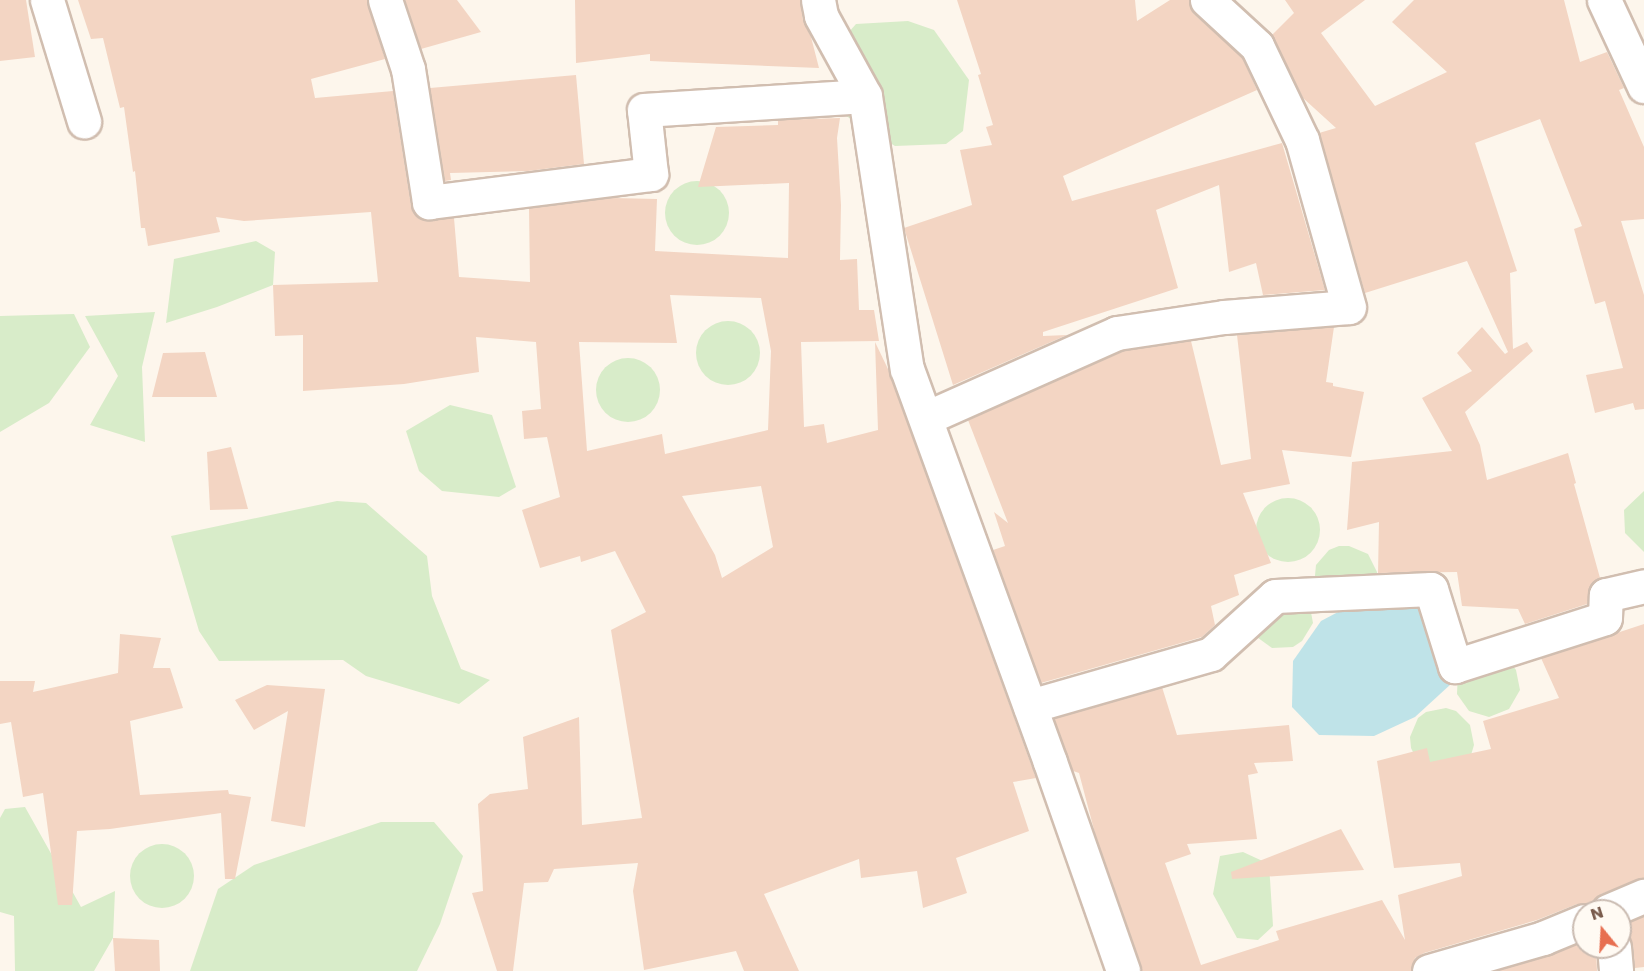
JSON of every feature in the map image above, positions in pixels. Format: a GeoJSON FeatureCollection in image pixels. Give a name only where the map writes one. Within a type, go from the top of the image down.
{"type":"FeatureCollection","features":[{"type":"Feature","properties":{"kind":"street"},"geometry":{"type":"LineString","coordinates":[[47,0],[84,121]]}},
{"type":"Feature","properties":{"kind":"street"},"geometry":{"type":"LineString","coordinates":[[385,0],[408,69],[429,202],[651,174],[644,110],[865,96]]}},
{"type":"Feature","properties":{"kind":"street"},"geometry":{"type":"LineString","coordinates":[[818,0],[821,16],[865,96],[907,369],[1030,706],[1123,971]]}},
{"type":"Feature","properties":{"kind":"street"},"geometry":{"type":"LineString","coordinates":[[926,418],[1117,333],[1224,317],[1349,307],[1302,140],[1257,46],[1208,0]]}},
{"type":"Feature","properties":{"kind":"street"},"geometry":{"type":"LineString","coordinates":[[1604,0],[1644,86]]}},
{"type":"Feature","properties":{"kind":"street"},"geometry":{"type":"LineString","coordinates":[[1030,706],[1211,654],[1275,596],[1431,589],[1455,666],[1605,618],[1606,595],[1644,586]]}},
{"type":"Feature","properties":{"kind":"street"},"geometry":{"type":"LineString","coordinates":[[1429,971],[1543,938],[1572,926]]}},
{"type":"Feature","properties":{"kind":"green space"},"geometry":{"type":"Polygon","coordinates":[[[908,21],[934,30],[969,80],[963,131],[946,144],[895,146],[838,111],[833,50],[856,24],[908,21]]]}},
{"type":"Feature","properties":{"kind":"green space"},"geometry":{"type":"Polygon","coordinates":[[[697,181],[720,190],[729,213],[720,236],[697,245],[674,236],[665,213],[674,190],[697,181]]]}},
{"type":"Feature","properties":{"kind":"green space"},"geometry":{"type":"Polygon","coordinates":[[[256,241],[275,252],[273,285],[217,307],[166,323],[174,259],[256,241]]]}},
{"type":"Feature","properties":{"kind":"green space"},"geometry":{"type":"Polygon","coordinates":[[[155,312],[142,367],[145,442],[90,425],[118,376],[85,316],[155,312]]]}},
{"type":"Feature","properties":{"kind":"green space"},"geometry":{"type":"Polygon","coordinates":[[[74,314],[90,347],[49,403],[0,432],[0,316],[74,314]]]}},
{"type":"Feature","properties":{"kind":"green space"},"geometry":{"type":"Polygon","coordinates":[[[728,321],[746,326],[751,330],[755,335],[760,353],[755,371],[751,376],[746,380],[728,385],[710,380],[705,376],[701,371],[696,353],[701,335],[705,330],[710,326],[728,321]]]}},
{"type":"Feature","properties":{"kind":"green space"},"geometry":{"type":"Polygon","coordinates":[[[628,358],[651,367],[660,390],[651,413],[628,422],[605,413],[596,390],[605,367],[628,358]]]}},
{"type":"Feature","properties":{"kind":"green space"},"geometry":{"type":"Polygon","coordinates":[[[450,405],[492,415],[516,487],[499,497],[442,491],[419,471],[406,431],[450,405]]]}},
{"type":"Feature","properties":{"kind":"green space"},"geometry":{"type":"Polygon","coordinates":[[[1644,491],[1644,552],[1625,533],[1624,510],[1644,491]]]}},
{"type":"Feature","properties":{"kind":"green space"},"geometry":{"type":"Polygon","coordinates":[[[1288,498],[1306,504],[1314,512],[1320,530],[1314,548],[1306,556],[1288,562],[1270,556],[1262,548],[1256,530],[1262,512],[1270,504],[1288,498]]]}},
{"type":"Feature","properties":{"kind":"green space"},"geometry":{"type":"Polygon","coordinates":[[[337,501],[366,503],[427,556],[432,596],[461,669],[490,680],[459,704],[366,676],[343,660],[219,661],[199,631],[171,536],[337,501]]]}},
{"type":"Feature","properties":{"kind":"green space"},"geometry":{"type":"Polygon","coordinates":[[[1339,546],[1349,546],[1368,554],[1377,572],[1377,583],[1314,586],[1316,565],[1329,550],[1339,546]]]}},
{"type":"Feature","properties":{"kind":"green space"},"geometry":{"type":"Polygon","coordinates":[[[1309,602],[1313,623],[1302,641],[1293,647],[1272,648],[1254,635],[1251,605],[1309,602]]]}},
{"type":"Feature","properties":{"kind":"green space"},"geometry":{"type":"Polygon","coordinates":[[[1510,662],[1516,670],[1520,690],[1509,709],[1489,717],[1469,711],[1457,694],[1458,672],[1510,662]]]}},
{"type":"Feature","properties":{"kind":"green space"},"geometry":{"type":"Polygon","coordinates":[[[1446,708],[1456,711],[1470,725],[1474,745],[1471,755],[1444,772],[1416,758],[1411,748],[1410,737],[1418,718],[1426,712],[1446,708]]]}},
{"type":"Feature","properties":{"kind":"green space"},"geometry":{"type":"Polygon","coordinates":[[[25,807],[81,907],[115,891],[113,938],[94,971],[15,971],[14,916],[0,912],[0,818],[5,809],[25,807]]]}},
{"type":"Feature","properties":{"kind":"green space"},"geometry":{"type":"Polygon","coordinates":[[[381,822],[434,822],[463,856],[440,924],[417,971],[190,971],[218,889],[254,865],[381,822]]]}},
{"type":"Feature","properties":{"kind":"green space"},"geometry":{"type":"Polygon","coordinates":[[[162,844],[180,850],[188,858],[194,876],[188,894],[180,902],[162,908],[144,902],[136,894],[130,876],[136,858],[144,850],[162,844]]]}},
{"type":"Feature","properties":{"kind":"green space"},"geometry":{"type":"Polygon","coordinates":[[[1243,852],[1269,864],[1273,926],[1258,940],[1237,938],[1213,894],[1220,856],[1243,852]]]}},
{"type":"Feature","properties":{"kind":"water"},"geometry":{"type":"Polygon","coordinates":[[[1408,597],[1439,612],[1451,684],[1415,717],[1374,736],[1319,735],[1292,707],[1293,661],[1321,621],[1357,602],[1408,597]]]}},
{"type":"Feature","properties":{"kind":"building"},"geometry":{"type":"Polygon","coordinates":[[[0,0],[26,0],[35,57],[0,61],[0,0]]]}},
{"type":"Feature","properties":{"kind":"building"},"geometry":{"type":"Polygon","coordinates":[[[78,0],[367,0],[385,59],[311,79],[315,98],[393,91],[411,205],[415,214],[422,220],[454,218],[459,277],[530,282],[529,208],[613,198],[657,199],[655,251],[788,258],[789,183],[698,187],[716,127],[778,125],[778,120],[840,118],[837,138],[841,205],[840,260],[857,259],[859,310],[874,310],[879,341],[801,342],[804,427],[824,424],[827,443],[878,430],[875,342],[888,369],[1036,778],[1013,782],[1029,831],[956,858],[967,893],[923,908],[917,871],[861,878],[859,859],[764,894],[799,971],[744,971],[736,951],[644,970],[633,891],[638,863],[554,869],[548,882],[524,883],[513,971],[497,971],[472,893],[483,891],[478,804],[490,794],[528,789],[523,737],[579,717],[582,825],[642,818],[611,630],[646,612],[615,551],[581,562],[580,556],[540,568],[522,510],[560,497],[547,437],[524,439],[522,411],[541,409],[536,342],[476,337],[479,372],[404,384],[303,391],[303,335],[275,336],[273,285],[378,282],[371,212],[244,221],[216,217],[220,232],[148,246],[145,228],[141,228],[135,171],[133,172],[124,107],[120,108],[103,38],[91,39],[78,0]],[[670,295],[677,343],[579,342],[587,451],[662,434],[665,454],[768,430],[771,351],[761,298],[670,295]],[[761,486],[682,496],[715,555],[722,578],[773,547],[761,486]]]}},
{"type":"Feature","properties":{"kind":"building"},"geometry":{"type":"Polygon","coordinates":[[[405,0],[457,0],[481,32],[421,49],[405,0]]]}},
{"type":"Feature","properties":{"kind":"building"},"geometry":{"type":"Polygon","coordinates":[[[575,0],[800,0],[803,20],[811,37],[819,68],[650,61],[650,54],[576,63],[575,0]]]}},
{"type":"Feature","properties":{"kind":"building"},"geometry":{"type":"Polygon","coordinates":[[[957,0],[1135,0],[1137,21],[1170,0],[1189,0],[1194,14],[1242,57],[1257,90],[1063,176],[1072,201],[1282,143],[1325,290],[1263,295],[1256,263],[1229,272],[1219,185],[1156,210],[1178,288],[1043,332],[1043,336],[1067,335],[953,385],[904,228],[972,205],[960,150],[992,145],[986,127],[993,125],[978,75],[981,74],[957,0]]]}},
{"type":"Feature","properties":{"kind":"building"},"geometry":{"type":"Polygon","coordinates":[[[1285,0],[1365,0],[1321,33],[1375,106],[1447,72],[1392,22],[1414,0],[1564,0],[1580,62],[1607,52],[1624,88],[1619,90],[1644,147],[1644,219],[1621,221],[1644,295],[1644,409],[1635,410],[1633,403],[1595,413],[1586,375],[1623,368],[1605,301],[1595,304],[1574,229],[1582,226],[1540,119],[1475,143],[1517,271],[1510,273],[1513,349],[1527,342],[1533,351],[1465,412],[1480,445],[1487,480],[1568,453],[1576,483],[1574,484],[1600,578],[1591,584],[1587,604],[1525,624],[1518,609],[1462,606],[1457,572],[1378,573],[1379,522],[1347,530],[1352,462],[1452,451],[1422,398],[1472,371],[1457,353],[1482,327],[1505,354],[1508,352],[1467,261],[1365,293],[1319,133],[1336,128],[1303,98],[1272,35],[1294,13],[1285,0]]]}},
{"type":"Feature","properties":{"kind":"building"},"geometry":{"type":"Polygon","coordinates":[[[576,75],[584,164],[528,171],[450,173],[451,180],[445,181],[430,88],[576,75]]]}},
{"type":"Feature","properties":{"kind":"building"},"geometry":{"type":"Polygon","coordinates":[[[1334,327],[1326,382],[1333,383],[1333,386],[1364,392],[1351,457],[1282,450],[1290,484],[1243,493],[1271,563],[1234,575],[1239,595],[1211,606],[1215,625],[1202,637],[1041,683],[993,550],[1005,546],[994,512],[1008,523],[968,420],[1122,351],[1191,341],[1221,465],[1251,459],[1237,335],[1334,327]]]}},
{"type":"Feature","properties":{"kind":"building"},"geometry":{"type":"Polygon","coordinates":[[[205,352],[217,397],[152,397],[163,353],[205,352]]]}},
{"type":"Feature","properties":{"kind":"building"},"geometry":{"type":"Polygon","coordinates":[[[231,447],[248,509],[210,510],[207,452],[231,447]]]}},
{"type":"Feature","properties":{"kind":"building"},"geometry":{"type":"Polygon","coordinates":[[[1644,624],[1644,878],[1601,894],[1596,899],[1572,899],[1572,906],[1537,920],[1424,953],[1415,958],[1411,971],[1141,971],[1096,837],[1079,773],[1073,771],[1054,719],[1162,687],[1177,735],[1289,725],[1293,761],[1254,763],[1258,773],[1248,775],[1257,839],[1187,844],[1191,854],[1165,863],[1201,965],[1279,940],[1276,931],[1382,900],[1405,940],[1398,895],[1462,876],[1460,863],[1394,868],[1377,761],[1427,748],[1430,762],[1491,749],[1483,721],[1559,698],[1541,658],[1644,624]]]}},
{"type":"Feature","properties":{"kind":"building"},"geometry":{"type":"Polygon","coordinates":[[[120,634],[161,638],[153,668],[170,668],[183,708],[130,721],[140,795],[228,790],[229,794],[251,797],[235,879],[225,879],[221,813],[110,829],[77,831],[72,905],[58,905],[43,793],[23,797],[11,722],[0,724],[0,681],[35,681],[33,692],[118,673],[120,634]]]}},
{"type":"Feature","properties":{"kind":"building"},"geometry":{"type":"Polygon","coordinates":[[[267,685],[325,689],[305,827],[271,821],[288,711],[254,730],[235,700],[267,685]]]}},
{"type":"Feature","properties":{"kind":"building"},"geometry":{"type":"Polygon","coordinates":[[[1341,829],[1364,870],[1232,879],[1231,872],[1341,829]]]}},
{"type":"Feature","properties":{"kind":"building"},"geometry":{"type":"Polygon","coordinates":[[[1644,916],[1644,967],[1635,968],[1632,921],[1644,916]]]}},
{"type":"Feature","properties":{"kind":"building"},"geometry":{"type":"Polygon","coordinates":[[[113,938],[159,940],[160,971],[115,971],[113,938]]]}},
{"type":"Feature","properties":{"kind":"building"},"geometry":{"type":"Polygon","coordinates":[[[1572,946],[1572,959],[1596,959],[1597,971],[1496,971],[1548,956],[1572,946]]]}}]}
